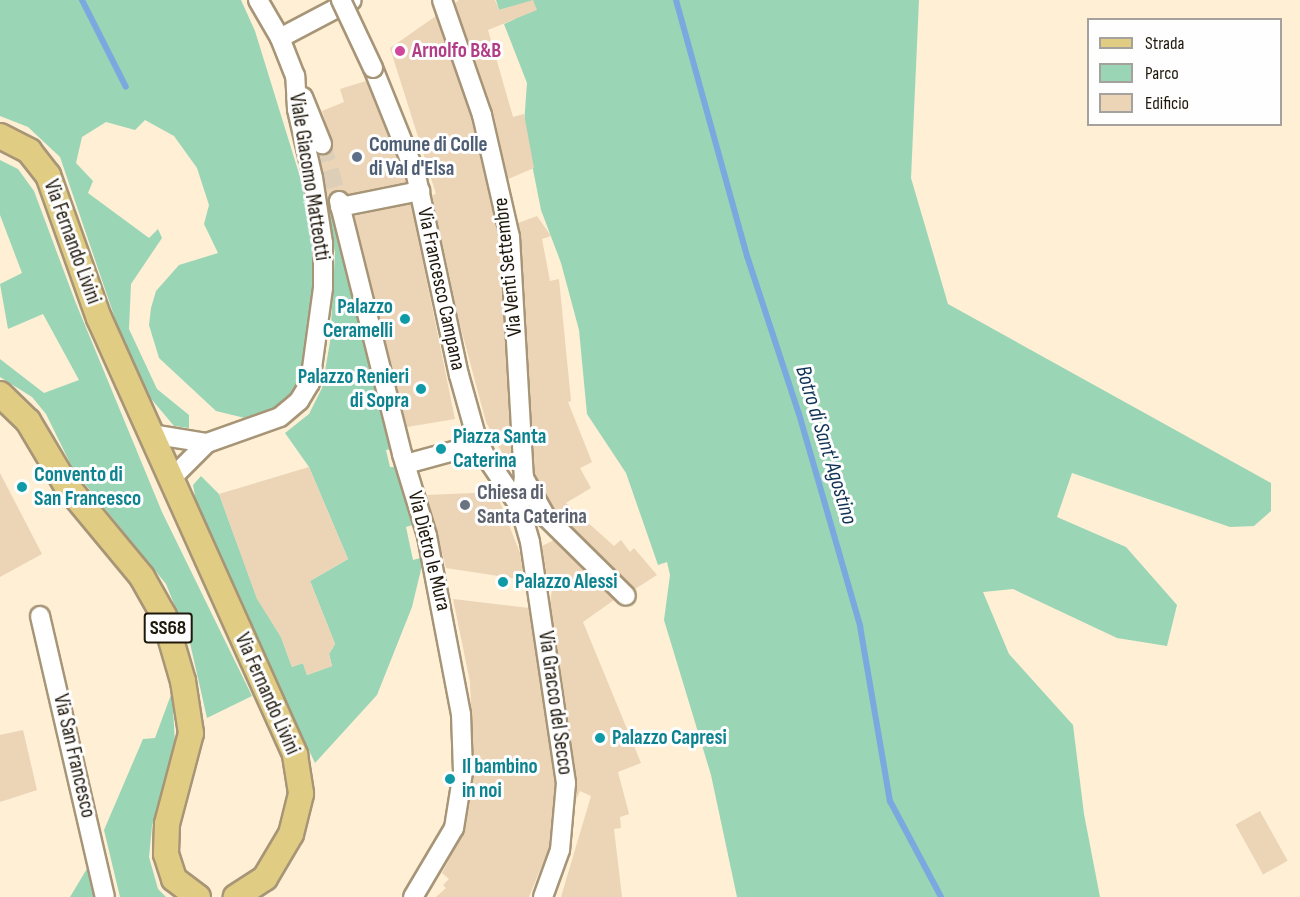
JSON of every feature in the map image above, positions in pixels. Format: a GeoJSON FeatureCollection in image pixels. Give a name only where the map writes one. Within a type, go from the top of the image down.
{"type":"FeatureCollection","features":[{"type":"Feature","properties":{"kind":"main road","name":"Via Fernando Livini"},"geometry":{"type":"LineString","coordinates":[[0,136],[29,151],[48,175],[90,295],[170,480],[286,731],[300,773],[300,803],[282,854],[260,884],[237,897]]}},
{"type":"Feature","properties":{"kind":"main road","name":"SS68"},"geometry":{"type":"LineString","coordinates":[[0,394],[28,421],[66,485],[146,583],[164,616],[183,681],[190,733],[186,764],[167,824],[166,860],[178,884],[198,897]]}},
{"type":"Feature","properties":{"kind":"street","name":"Viale Giacomo Matteotti"},"geometry":{"type":"LineString","coordinates":[[170,480],[207,443],[265,423],[287,412],[307,391],[314,366],[324,280],[317,196],[297,109],[295,76],[280,38],[258,0]]}},
{"type":"Feature","properties":{"kind":"street","name":"Via Francesco Campana"},"geometry":{"type":"LineString","coordinates":[[341,0],[409,153],[420,190],[459,375],[479,444],[520,507]]}},
{"type":"Feature","properties":{"kind":"street"},"geometry":{"type":"LineString","coordinates":[[280,38],[352,0]]}},
{"type":"Feature","properties":{"kind":"street","name":"Via Venti Settembre"},"geometry":{"type":"LineString","coordinates":[[442,0],[483,115],[507,217],[524,477],[520,507]]}},
{"type":"Feature","properties":{"kind":"street"},"geometry":{"type":"LineString","coordinates":[[295,76],[322,144]]}},
{"type":"Feature","properties":{"kind":"street","name":"Via Dietro le Mura"},"geometry":{"type":"LineString","coordinates":[[413,897],[452,832],[464,753],[450,640],[427,536],[406,464],[340,204],[420,190]]}},
{"type":"Feature","properties":{"kind":"street","name":"Viale Giacomo Matteotti"},"geometry":{"type":"LineString","coordinates":[[151,434],[207,443]]}},
{"type":"Feature","properties":{"kind":"street"},"geometry":{"type":"LineString","coordinates":[[406,464],[479,444]]}},
{"type":"Feature","properties":{"kind":"street"},"geometry":{"type":"LineString","coordinates":[[524,477],[546,517],[626,596]]}},
{"type":"Feature","properties":{"kind":"street","name":"Via Gracco del Secco"},"geometry":{"type":"LineString","coordinates":[[520,507],[533,556],[566,776],[560,850],[543,897]]}},
{"type":"Feature","properties":{"kind":"street","name":"Via San Francesco"},"geometry":{"type":"LineString","coordinates":[[40,616],[105,895]]}},
{"type":"Feature","properties":{"kind":"green space"},"geometry":{"type":"Polygon","coordinates":[[[0,0],[241,0],[255,31],[309,206],[314,239],[316,284],[300,389],[274,411],[249,419],[216,411],[159,358],[149,325],[156,291],[179,265],[218,253],[204,224],[209,205],[197,168],[174,136],[145,120],[135,130],[106,122],[82,137],[76,163],[93,181],[88,193],[149,238],[158,229],[162,238],[131,284],[129,329],[157,389],[189,415],[189,428],[174,426],[148,395],[122,339],[60,157],[28,127],[0,116],[0,0]]]}},
{"type":"Feature","properties":{"kind":"green space"},"geometry":{"type":"Polygon","coordinates":[[[496,0],[919,0],[911,178],[948,304],[1271,483],[1271,511],[1254,526],[1230,527],[1072,473],[1057,517],[1126,547],[1177,605],[1167,646],[1117,638],[1013,589],[983,592],[1009,654],[1073,725],[1084,814],[1100,897],[737,897],[711,775],[664,620],[670,575],[667,562],[658,565],[626,473],[587,414],[579,330],[561,263],[541,210],[524,124],[527,83],[504,24],[515,19],[510,7],[499,10],[496,0]]]}},
{"type":"Feature","properties":{"kind":"green space"},"geometry":{"type":"Polygon","coordinates":[[[0,160],[18,169],[34,191],[75,301],[162,512],[252,696],[207,718],[190,643],[166,584],[73,469],[46,414],[32,397],[0,377],[0,359],[44,393],[79,380],[43,314],[8,329],[0,284],[22,273],[0,215],[0,160]]]}},
{"type":"Feature","properties":{"kind":"green space"},"geometry":{"type":"Polygon","coordinates":[[[334,207],[392,449],[386,450],[390,467],[397,467],[416,524],[406,527],[413,560],[424,557],[412,607],[377,695],[315,763],[244,613],[196,501],[193,485],[201,476],[219,494],[257,598],[281,637],[292,667],[303,663],[307,675],[332,666],[329,654],[335,644],[310,581],[348,559],[309,467],[285,433],[309,414],[322,388],[330,342],[335,253],[327,209],[334,207]]]}},
{"type":"Feature","properties":{"kind":"green space"},"geometry":{"type":"Polygon","coordinates":[[[172,692],[175,743],[152,826],[149,857],[158,889],[166,897],[120,897],[104,830],[143,739],[155,738],[172,692]]]}},
{"type":"Feature","properties":{"kind":"green space"},"geometry":{"type":"Polygon","coordinates":[[[91,862],[99,897],[70,897],[91,862]]]}},
{"type":"Feature","properties":{"kind":"building"},"geometry":{"type":"Polygon","coordinates":[[[459,0],[495,0],[499,10],[533,0],[537,10],[488,30],[513,117],[524,114],[534,168],[508,179],[493,111],[455,3],[459,0]]]}},
{"type":"Feature","properties":{"kind":"building"},"geometry":{"type":"Polygon","coordinates":[[[436,16],[471,118],[499,239],[513,474],[486,422],[460,325],[432,195],[436,194],[390,48],[436,16]]]}},
{"type":"Feature","properties":{"kind":"building","name":"Comune di Colle di Val d'Elsa"},"geometry":{"type":"Polygon","coordinates":[[[366,81],[406,182],[348,194],[337,190],[328,202],[319,155],[327,154],[333,145],[322,111],[344,102],[340,89],[366,81]]]}},
{"type":"Feature","properties":{"kind":"building"},"geometry":{"type":"Polygon","coordinates":[[[411,204],[455,419],[407,427],[354,216],[411,204]]]}},
{"type":"Feature","properties":{"kind":"building"},"geometry":{"type":"Polygon","coordinates":[[[537,216],[551,236],[542,239],[550,281],[559,279],[571,401],[568,402],[592,462],[580,468],[591,488],[566,503],[614,546],[621,540],[630,552],[634,548],[657,575],[635,589],[555,510],[535,475],[518,223],[537,216]]]}},
{"type":"Feature","properties":{"kind":"building"},"geometry":{"type":"Polygon","coordinates":[[[309,467],[348,559],[310,581],[335,644],[329,654],[332,666],[307,675],[303,663],[292,667],[281,637],[257,599],[219,494],[309,467]]]}},
{"type":"Feature","properties":{"kind":"building"},"geometry":{"type":"Polygon","coordinates":[[[0,473],[42,554],[0,577],[0,473]]]}},
{"type":"Feature","properties":{"kind":"building"},"geometry":{"type":"Polygon","coordinates":[[[496,492],[520,553],[524,580],[446,568],[427,495],[496,492]]]}},
{"type":"Feature","properties":{"kind":"building"},"geometry":{"type":"Polygon","coordinates":[[[554,540],[614,600],[583,622],[641,763],[618,772],[629,814],[620,817],[621,828],[614,829],[622,897],[561,897],[591,796],[580,791],[576,800],[577,781],[550,602],[553,584],[548,583],[542,546],[554,540]]]}},
{"type":"Feature","properties":{"kind":"building"},"geometry":{"type":"Polygon","coordinates":[[[453,599],[529,608],[555,783],[549,848],[529,897],[436,897],[446,888],[443,885],[449,879],[442,873],[465,830],[474,772],[470,682],[453,599]]]}},
{"type":"Feature","properties":{"kind":"building"},"geometry":{"type":"Polygon","coordinates":[[[23,730],[37,790],[0,802],[0,735],[23,730]]]}},
{"type":"Feature","properties":{"kind":"building"},"geometry":{"type":"Polygon","coordinates":[[[1260,811],[1288,861],[1263,874],[1236,825],[1260,811]]]}},
{"type":"Feature","properties":{"kind":"waterway"},"geometry":{"type":"LineString","coordinates":[[82,0],[126,87]]}},
{"type":"Feature","properties":{"kind":"waterway","name":"Botro di Sant' Agostino"},"geometry":{"type":"LineString","coordinates":[[676,0],[747,256],[799,414],[860,626],[890,801],[941,897]]}},
{"type":"Feature","properties":{"kind":"tunnel"},"geometry":{"type":"LineString","coordinates":[[322,144],[339,201]]}},
{"type":"Feature","properties":{"kind":"place","name":"Arnolfo B&B"},"geometry":{"type":"Point","coordinates":[400,51]}},
{"type":"Feature","properties":{"kind":"place","name":"Comune di Colle di Val d'Elsa"},"geometry":{"type":"Point","coordinates":[357,157]}},
{"type":"Feature","properties":{"kind":"place","name":"Palazzo Ceramelli"},"geometry":{"type":"Point","coordinates":[405,319]}},
{"type":"Feature","properties":{"kind":"place","name":"Palazzo Renieri di Sopra"},"geometry":{"type":"Point","coordinates":[421,389]}},
{"type":"Feature","properties":{"kind":"place","name":"Piazza Santa Caterina"},"geometry":{"type":"Point","coordinates":[441,449]}},
{"type":"Feature","properties":{"kind":"place","name":"Convento di San Francesco"},"geometry":{"type":"Point","coordinates":[22,487]}},
{"type":"Feature","properties":{"kind":"place","name":"Chiesa di Santa Caterina"},"geometry":{"type":"Point","coordinates":[465,505]}},
{"type":"Feature","properties":{"kind":"place","name":"Palazzo Alessi"},"geometry":{"type":"Point","coordinates":[503,582]}},
{"type":"Feature","properties":{"kind":"place","name":"Palazzo Capresi"},"geometry":{"type":"Point","coordinates":[600,738]}},
{"type":"Feature","properties":{"kind":"place","name":"Il bambino in noi"},"geometry":{"type":"Point","coordinates":[450,779]}}]}
